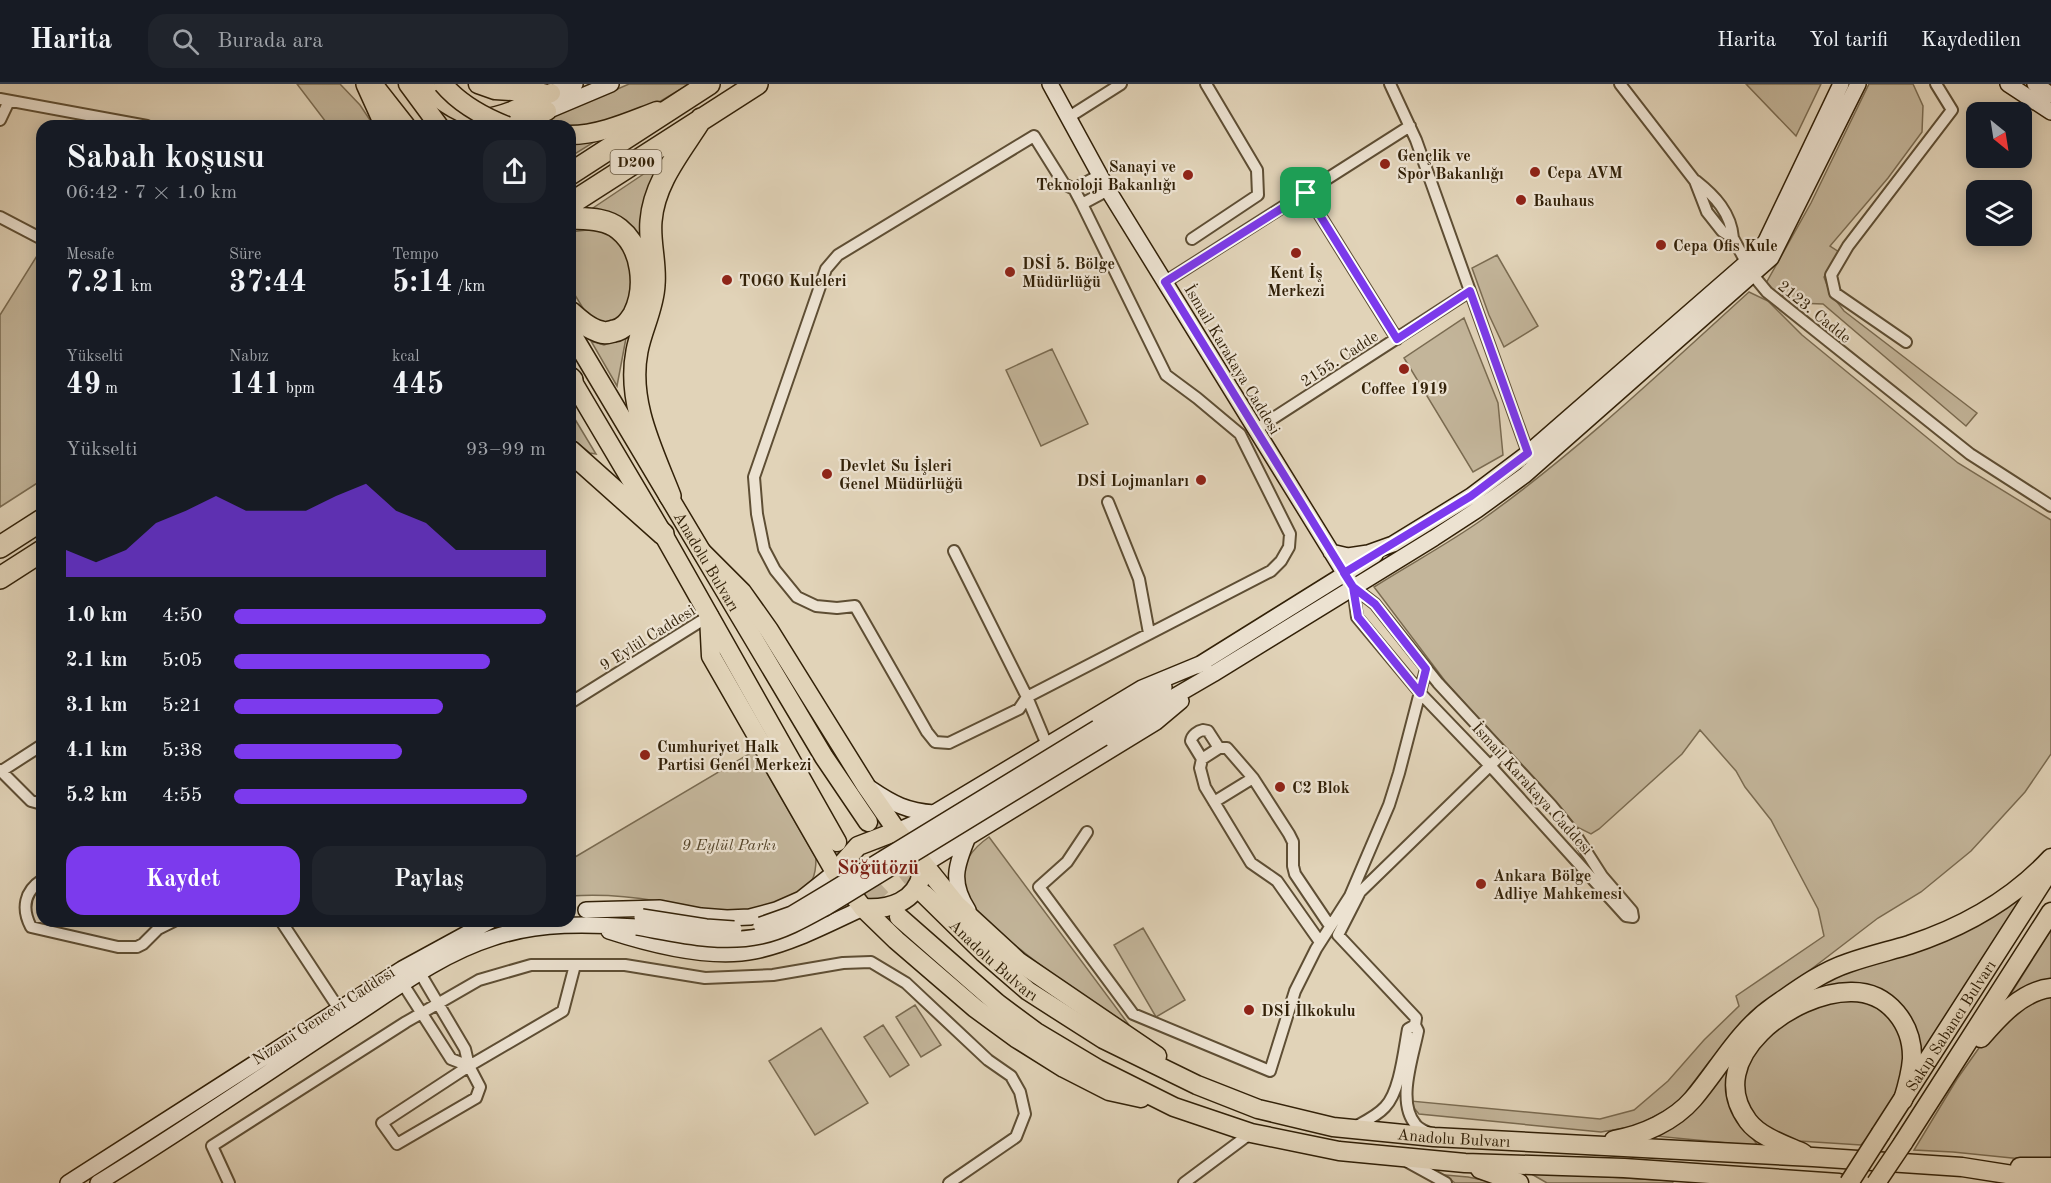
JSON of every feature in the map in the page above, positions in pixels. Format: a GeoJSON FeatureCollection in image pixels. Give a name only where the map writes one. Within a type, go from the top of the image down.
{"type":"FeatureCollection","features":[{"type":"Feature","properties":{"kind":"highway"},"geometry":{"type":"LineString","coordinates":[[366,84],[383,120]]}},
{"type":"Feature","properties":{"kind":"highway","name":"D200"},"geometry":{"type":"LineString","coordinates":[[576,170],[709,84]]}},
{"type":"Feature","properties":{"kind":"highway","name":"D200"},"geometry":{"type":"LineString","coordinates":[[576,200],[757,84]]}},
{"type":"Feature","properties":{"kind":"highway"},"geometry":{"type":"LineString","coordinates":[[670,496],[641,423],[635,396],[634,368],[637,350],[651,306],[654,285],[651,230],[656,196],[668,168],[701,119]]}},
{"type":"Feature","properties":{"kind":"highway"},"geometry":{"type":"LineString","coordinates":[[576,219],[607,222],[619,229],[637,256],[641,273],[641,292],[636,309],[628,323],[618,331],[602,333],[587,326],[576,317]]}},
{"type":"Feature","properties":{"kind":"highway"},"geometry":{"type":"LineString","coordinates":[[576,456],[663,534]]}},
{"type":"Feature","properties":{"kind":"highway"},"geometry":{"type":"LineString","coordinates":[[0,547],[36,524]]}},
{"type":"Feature","properties":{"kind":"highway"},"geometry":{"type":"LineString","coordinates":[[0,578],[36,555]]}},
{"type":"Feature","properties":{"kind":"main road"},"geometry":{"type":"LineString","coordinates":[[373,84],[401,120]]}},
{"type":"Feature","properties":{"kind":"main road"},"geometry":{"type":"LineString","coordinates":[[408,84],[435,120]]}},
{"type":"Feature","properties":{"kind":"main road"},"geometry":{"type":"LineString","coordinates":[[419,84],[453,108],[483,118],[549,102]]}},
{"type":"Feature","properties":{"kind":"main road"},"geometry":{"type":"LineString","coordinates":[[443,84],[477,111],[495,120]]}},
{"type":"Feature","properties":{"kind":"main road"},"geometry":{"type":"LineString","coordinates":[[478,84],[549,102]]}},
{"type":"Feature","properties":{"kind":"main road"},"geometry":{"type":"LineString","coordinates":[[524,120],[549,102]]}},
{"type":"Feature","properties":{"kind":"main road"},"geometry":{"type":"LineString","coordinates":[[576,135],[604,130],[680,103]]}},
{"type":"Feature","properties":{"kind":"main road","name":"Anadolu Bulvarı"},"geometry":{"type":"LineString","coordinates":[[576,341],[837,778],[868,822]]}},
{"type":"Feature","properties":{"kind":"main road","name":"Anadolu Bulvarı"},"geometry":{"type":"LineString","coordinates":[[576,386],[663,534],[837,842]]}},
{"type":"Feature","properties":{"kind":"main road"},"geometry":{"type":"LineString","coordinates":[[702,552],[742,592],[866,786],[897,831],[956,904],[1019,962],[1118,1028],[1197,1085]]}},
{"type":"Feature","properties":{"kind":"main road"},"geometry":{"type":"LineString","coordinates":[[709,616],[711,656],[835,872],[863,908],[896,940],[975,1008],[1016,1038],[1065,1068],[1109,1091],[1174,1107]]}},
{"type":"Feature","properties":{"kind":"main road"},"geometry":{"type":"LineString","coordinates":[[835,872],[858,846],[897,831]]}},
{"type":"Feature","properties":{"kind":"main road"},"geometry":{"type":"LineString","coordinates":[[1587,1144],[1632,1137],[1676,1114],[1692,1100],[1728,1051],[1746,1031],[1785,998],[1847,963],[1937,935],[1974,919],[2017,891],[2051,858]]}},
{"type":"Feature","properties":{"kind":"main road"},"geometry":{"type":"LineString","coordinates":[[863,908],[886,908],[914,892],[923,865]]}},
{"type":"Feature","properties":{"kind":"main road","name":"Sakıp Sabancı Bulvarı"},"geometry":{"type":"LineString","coordinates":[[1850,1183],[2051,869]]}},
{"type":"Feature","properties":{"kind":"main road","name":"Anadolu Bulvarı"},"geometry":{"type":"LineString","coordinates":[[924,894],[984,953],[1028,991],[1103,1039],[1197,1085],[1258,1109],[1333,1127],[1434,1137],[1962,1167],[2051,1181]]}},
{"type":"Feature","properties":{"kind":"main road","name":"Sakıp Sabancı Bulvarı"},"geometry":{"type":"LineString","coordinates":[[1876,1183],[2051,912]]}},
{"type":"Feature","properties":{"kind":"main road","name":"Anadolu Bulvarı"},"geometry":{"type":"LineString","coordinates":[[899,917],[997,1003],[1036,1032],[1098,1069],[1174,1107],[1251,1133],[1339,1151],[1465,1163],[1624,1168],[1839,1183]]}},
{"type":"Feature","properties":{"kind":"main road"},"geometry":{"type":"LineString","coordinates":[[1940,1087],[1993,1024],[2017,1001],[2051,988]]}},
{"type":"Feature","properties":{"kind":"main road"},"geometry":{"type":"LineString","coordinates":[[1813,1157],[1765,1135],[1748,1122],[1740,1106],[1736,1089],[1737,1068],[1747,1046],[1782,1015],[1805,1003],[1835,994],[1853,992],[1872,996],[1891,1007],[1904,1023],[1911,1043],[1912,1060],[1903,1100]]}},
{"type":"Feature","properties":{"kind":"main road"},"geometry":{"type":"LineString","coordinates":[[1465,1163],[1519,1183]]}},
{"type":"Feature","properties":{"kind":"main road"},"geometry":{"type":"LineString","coordinates":[[1962,1167],[2051,1167]]}},
{"type":"Feature","properties":{"kind":"main road"},"geometry":{"type":"LineString","coordinates":[[1689,1183],[1709,1174]]}},
{"type":"Feature","properties":{"kind":"street"},"geometry":{"type":"LineString","coordinates":[[549,102],[575,84]]}},
{"type":"Feature","properties":{"kind":"street"},"geometry":{"type":"LineString","coordinates":[[549,102],[611,84]]}},
{"type":"Feature","properties":{"kind":"street","name":"İsmail Karakaya Caddesi"},"geometry":{"type":"LineString","coordinates":[[1050,84],[1108,190],[1353,587],[1375,604],[1426,669],[1577,837],[1602,876],[1632,911],[1633,917],[1626,916],[1619,909],[1490,766],[1420,693],[1358,617],[1353,587]]}},
{"type":"Feature","properties":{"kind":"street"},"geometry":{"type":"LineString","coordinates":[[1069,117],[1121,84]]}},
{"type":"Feature","properties":{"kind":"street"},"geometry":{"type":"LineString","coordinates":[[1192,239],[1258,195],[1257,170],[1206,84]]}},
{"type":"Feature","properties":{"kind":"street"},"geometry":{"type":"LineString","coordinates":[[1390,84],[1410,126],[1528,453]]}},
{"type":"Feature","properties":{"kind":"street","name":"2123. Cadde"},"geometry":{"type":"LineString","coordinates":[[1620,84],[1695,181],[1710,192],[1728,216],[1733,238],[1750,269],[1760,284],[1775,299],[1960,446],[2051,506]]}},
{"type":"Feature","properties":{"kind":"street"},"geometry":{"type":"LineString","coordinates":[[897,831],[914,825],[1142,688],[1209,668],[1353,587],[1443,533],[1525,475],[1750,269],[1766,241],[1841,84]]}},
{"type":"Feature","properties":{"kind":"street"},"geometry":{"type":"LineString","coordinates":[[923,865],[1156,722],[1209,668],[1327,584],[1471,496],[1528,453],[1750,269],[1774,254],[1858,84]]}},
{"type":"Feature","properties":{"kind":"street"},"geometry":{"type":"LineString","coordinates":[[1906,342],[1835,293],[1831,275],[1848,246],[1952,110],[1936,84]]}},
{"type":"Feature","properties":{"kind":"street"},"geometry":{"type":"LineString","coordinates":[[2008,84],[2051,112]]}},
{"type":"Feature","properties":{"kind":"street"},"geometry":{"type":"LineString","coordinates":[[2035,84],[2051,95]]}},
{"type":"Feature","properties":{"kind":"street"},"geometry":{"type":"LineString","coordinates":[[0,120],[5,100],[114,120]]}},
{"type":"Feature","properties":{"kind":"street"},"geometry":{"type":"LineString","coordinates":[[1165,282],[1410,126]]}},
{"type":"Feature","properties":{"kind":"street"},"geometry":{"type":"LineString","coordinates":[[1034,136],[1064,184],[1074,189],[1166,375],[1240,434],[1290,534],[1289,547],[1281,561],[1271,571],[1027,697],[1019,709],[949,743],[935,742],[927,732],[855,606],[837,608],[816,606],[797,597],[775,570],[764,549],[757,514],[754,477],[826,269],[838,255],[1034,136]]}},
{"type":"Feature","properties":{"kind":"street"},"geometry":{"type":"LineString","coordinates":[[1074,189],[1100,175]]}},
{"type":"Feature","properties":{"kind":"street"},"geometry":{"type":"LineString","coordinates":[[1082,204],[1108,190]]}},
{"type":"Feature","properties":{"kind":"street"},"geometry":{"type":"LineString","coordinates":[[1306,193],[1397,339]]}},
{"type":"Feature","properties":{"kind":"street"},"geometry":{"type":"LineString","coordinates":[[0,217],[36,236]]}},
{"type":"Feature","properties":{"kind":"street","name":"2155. Cadde"},"geometry":{"type":"LineString","coordinates":[[1255,430],[1470,291]]}},
{"type":"Feature","properties":{"kind":"street"},"geometry":{"type":"LineString","coordinates":[[1108,502],[1139,579],[1149,633]]}},
{"type":"Feature","properties":{"kind":"street"},"geometry":{"type":"LineString","coordinates":[[1327,584],[1331,552],[1348,556],[1368,553],[1393,544]]}},
{"type":"Feature","properties":{"kind":"street"},"geometry":{"type":"LineString","coordinates":[[954,552],[1027,697],[1047,745]]}},
{"type":"Feature","properties":{"kind":"street","name":"9 Eylül Caddesi"},"geometry":{"type":"LineString","coordinates":[[576,699],[709,616]]}},
{"type":"Feature","properties":{"kind":"street","name":"Nizami Gencevi Caddesi"},"geometry":{"type":"LineString","coordinates":[[586,917],[736,929],[762,925],[792,914],[879,868],[1209,668]]}},
{"type":"Feature","properties":{"kind":"street"},"geometry":{"type":"LineString","coordinates":[[1087,832],[1066,862],[1039,887],[1133,1014],[1270,1071],[1295,991],[1320,942],[1350,896],[1389,805],[1426,669]]}},
{"type":"Feature","properties":{"kind":"street"},"geometry":{"type":"LineString","coordinates":[[1219,748],[1208,731],[1203,730],[1197,733],[1191,741],[1202,759],[1200,768],[1203,781],[1251,863],[1277,881],[1320,942]]}},
{"type":"Feature","properties":{"kind":"street"},"geometry":{"type":"LineString","coordinates":[[1202,759],[1219,748],[1230,750],[1253,778],[1291,838],[1295,874],[1330,926]]}},
{"type":"Feature","properties":{"kind":"street"},"geometry":{"type":"LineString","coordinates":[[36,749],[0,771],[31,801],[36,803]]}},
{"type":"Feature","properties":{"kind":"street"},"geometry":{"type":"LineString","coordinates":[[1434,1137],[1416,1125],[1405,1097],[1418,1031],[1415,1025],[1416,1018],[1338,935],[1360,892],[1503,753]]}},
{"type":"Feature","properties":{"kind":"street"},"geometry":{"type":"LineString","coordinates":[[1214,802],[1253,778]]}},
{"type":"Feature","properties":{"kind":"street"},"geometry":{"type":"LineString","coordinates":[[866,786],[892,803],[915,812],[934,813]]}},
{"type":"Feature","properties":{"kind":"street"},"geometry":{"type":"LineString","coordinates":[[968,837],[957,867],[956,883],[960,898],[976,923]]}},
{"type":"Feature","properties":{"kind":"street","name":"Nizami Gencevi Caddesi"},"geometry":{"type":"LineString","coordinates":[[576,919],[660,908],[727,918],[750,916],[776,910],[801,898],[835,872]]}},
{"type":"Feature","properties":{"kind":"street"},"geometry":{"type":"LineString","coordinates":[[36,884],[31,887],[25,904],[27,919],[31,927],[118,947],[137,947],[162,927]]}},
{"type":"Feature","properties":{"kind":"street","name":"Nizami Gencevi Caddesi"},"geometry":{"type":"LineString","coordinates":[[576,912],[634,939],[691,951],[753,952],[787,942],[863,908]]}},
{"type":"Feature","properties":{"kind":"street"},"geometry":{"type":"LineString","coordinates":[[285,927],[339,1009]]}},
{"type":"Feature","properties":{"kind":"street","name":"Nizami Gencevi Caddesi"},"geometry":{"type":"LineString","coordinates":[[68,1183],[402,969],[478,927]]}},
{"type":"Feature","properties":{"kind":"street","name":"Nizami Gencevi Caddesi"},"geometry":{"type":"LineString","coordinates":[[98,1183],[420,973],[459,951],[491,938],[543,927]]}},
{"type":"Feature","properties":{"kind":"street"},"geometry":{"type":"LineString","coordinates":[[229,1183],[212,1146],[422,1013],[479,980],[531,964],[625,965],[705,978],[773,975],[843,963],[871,962],[906,983],[988,1060],[1011,1076],[1020,1092],[1025,1114],[1016,1137],[949,1183]]}},
{"type":"Feature","properties":{"kind":"street"},"geometry":{"type":"LineString","coordinates":[[420,973],[465,1049],[469,1066],[480,1087],[476,1098],[397,1144],[382,1123],[469,1066],[562,1011],[575,965]]}},
{"type":"Feature","properties":{"kind":"street"},"geometry":{"type":"LineString","coordinates":[[403,984],[450,1059],[469,1066]]}},
{"type":"Feature","properties":{"kind":"street"},"geometry":{"type":"LineString","coordinates":[[1352,1129],[1385,1107],[1393,1097],[1408,1029],[1415,1025]]}},
{"type":"Feature","properties":{"kind":"street"},"geometry":{"type":"LineString","coordinates":[[1184,1183],[1251,1133]]}},
{"type":"Feature","properties":{"kind":"street"},"geometry":{"type":"LineString","coordinates":[[1400,1157],[1446,1183]]}},
{"type":"Feature","properties":{"kind":"green space"},"geometry":{"type":"Polygon","coordinates":[[[297,84],[340,84],[360,105],[370,120],[324,120],[297,84]]]}},
{"type":"Feature","properties":{"kind":"green space"},"geometry":{"type":"Polygon","coordinates":[[[629,84],[689,84],[616,128],[576,127],[576,120],[546,120],[629,84]]]}},
{"type":"Feature","properties":{"kind":"green space"},"geometry":{"type":"Polygon","coordinates":[[[1746,84],[1821,84],[1796,136],[1746,84]]]}},
{"type":"Feature","properties":{"kind":"green space"},"geometry":{"type":"Polygon","coordinates":[[[1869,84],[1913,84],[1923,106],[1922,132],[1888,178],[1830,246],[1839,252],[1824,277],[1830,293],[1844,311],[1977,413],[1966,426],[1823,304],[1796,303],[1765,285],[1811,203],[1869,84]]]}},
{"type":"Feature","properties":{"kind":"green space"},"geometry":{"type":"Polygon","coordinates":[[[576,142],[594,142],[576,153],[576,142]]]}},
{"type":"Feature","properties":{"kind":"green space"},"geometry":{"type":"Polygon","coordinates":[[[669,157],[642,239],[619,218],[590,210],[669,157]]]}},
{"type":"Feature","properties":{"kind":"green space"},"geometry":{"type":"Polygon","coordinates":[[[587,230],[612,233],[622,242],[627,251],[632,275],[630,299],[620,318],[608,324],[589,318],[576,297],[576,231],[587,230]]]}},
{"type":"Feature","properties":{"kind":"green space"},"geometry":{"type":"Polygon","coordinates":[[[1497,255],[1538,326],[1504,347],[1489,315],[1472,268],[1497,255]]]}},
{"type":"Feature","properties":{"kind":"green space"},"geometry":{"type":"Polygon","coordinates":[[[36,257],[36,484],[0,507],[0,315],[36,257]]]}},
{"type":"Feature","properties":{"kind":"green space"},"geometry":{"type":"Polygon","coordinates":[[[1749,292],[1768,301],[1802,335],[1958,463],[2051,520],[2051,754],[2025,792],[1971,851],[1921,892],[1878,918],[1758,1010],[1709,1062],[1677,1104],[1637,1126],[1601,1132],[1419,1114],[1411,1101],[1600,1119],[1634,1110],[1668,1081],[1704,1040],[1739,1006],[1736,996],[1824,936],[1818,909],[1771,820],[1745,787],[1736,771],[1700,730],[1682,754],[1591,834],[1577,827],[1445,681],[1374,587],[1470,528],[1518,493],[1619,410],[1749,292]]]}},
{"type":"Feature","properties":{"kind":"green space"},"geometry":{"type":"Polygon","coordinates":[[[1464,318],[1498,403],[1503,455],[1473,472],[1404,358],[1464,318]]]}},
{"type":"Feature","properties":{"kind":"green space"},"geometry":{"type":"Polygon","coordinates":[[[626,338],[617,386],[591,341],[604,345],[626,338]]]}},
{"type":"Feature","properties":{"kind":"green space"},"geometry":{"type":"Polygon","coordinates":[[[1052,349],[1088,424],[1041,446],[1006,370],[1052,349]]]}},
{"type":"Feature","properties":{"kind":"green space"},"geometry":{"type":"Polygon","coordinates":[[[576,421],[596,454],[590,453],[576,442],[576,421]]]}},
{"type":"Feature","properties":{"kind":"green space","name":"9 Eylül Parkı"},"geometry":{"type":"Polygon","coordinates":[[[754,751],[816,858],[816,866],[812,880],[787,898],[752,910],[724,913],[635,898],[576,896],[576,856],[754,751]]]}},
{"type":"Feature","properties":{"kind":"green space"},"geometry":{"type":"Polygon","coordinates":[[[989,837],[1129,1025],[1044,968],[981,916],[969,900],[963,881],[965,864],[974,850],[989,837]]]}},
{"type":"Feature","properties":{"kind":"green space"},"geometry":{"type":"Polygon","coordinates":[[[2033,889],[1917,1069],[1892,1002],[1825,991],[1738,1054],[1740,1120],[1758,1146],[1655,1136],[1756,1029],[1820,982],[2033,889]]]}},
{"type":"Feature","properties":{"kind":"green space"},"geometry":{"type":"Polygon","coordinates":[[[1143,928],[1185,1000],[1156,1017],[1114,945],[1143,928]]]}},
{"type":"Feature","properties":{"kind":"green space"},"geometry":{"type":"Polygon","coordinates":[[[2051,930],[2051,986],[2005,1003],[2051,930]]]}},
{"type":"Feature","properties":{"kind":"green space"},"geometry":{"type":"Polygon","coordinates":[[[2051,997],[2051,1162],[1914,1150],[1957,1079],[1991,1031],[2020,1004],[2051,997]]]}},
{"type":"Feature","properties":{"kind":"green space"},"geometry":{"type":"Polygon","coordinates":[[[1838,999],[1871,1003],[1882,1010],[1898,1029],[1903,1041],[1905,1066],[1903,1079],[1890,1106],[1861,1145],[1799,1141],[1765,1130],[1744,1106],[1741,1081],[1747,1058],[1786,1019],[1838,999]]]}},
{"type":"Feature","properties":{"kind":"green space"},"geometry":{"type":"Polygon","coordinates":[[[915,1005],[941,1045],[921,1057],[896,1017],[915,1005]]]}},
{"type":"Feature","properties":{"kind":"green space"},"geometry":{"type":"Polygon","coordinates":[[[883,1025],[909,1065],[890,1077],[864,1037],[883,1025]]]}},
{"type":"Feature","properties":{"kind":"green space"},"geometry":{"type":"Polygon","coordinates":[[[821,1028],[868,1103],[815,1135],[769,1061],[821,1028]]]}},
{"type":"Feature","properties":{"kind":"green space"},"geometry":{"type":"Polygon","coordinates":[[[1528,1172],[1674,1181],[1672,1183],[1547,1183],[1528,1172]]]}},
{"type":"Feature","properties":{"kind":"green space"},"geometry":{"type":"Polygon","coordinates":[[[1445,1175],[1468,1177],[1498,1183],[1455,1183],[1445,1175]]]}},
{"type":"Feature","properties":{"kind":"tunnel"},"geometry":{"type":"LineString","coordinates":[[868,822],[924,894]]}},
{"type":"Feature","properties":{"kind":"tunnel"},"geometry":{"type":"LineString","coordinates":[[837,842],[863,878],[897,915]]}},
{"type":"Feature","properties":{"kind":"place","name":"Gençlik ve Spor Bakanlığı"},"geometry":{"type":"Point","coordinates":[1385,164]}},
{"type":"Feature","properties":{"kind":"place","name":"Cepa AVM"},"geometry":{"type":"Point","coordinates":[1535,172]}},
{"type":"Feature","properties":{"kind":"place","name":"Sanayi ve Teknoloji Bakanlığı"},"geometry":{"type":"Point","coordinates":[1188,175]}},
{"type":"Feature","properties":{"kind":"place","name":"Bauhaus"},"geometry":{"type":"Point","coordinates":[1521,200]}},
{"type":"Feature","properties":{"kind":"place","name":"Cepa Ofis Kule"},"geometry":{"type":"Point","coordinates":[1661,245]}},
{"type":"Feature","properties":{"kind":"place","name":"Kent İş Merkezi"},"geometry":{"type":"Point","coordinates":[1296,253]}},
{"type":"Feature","properties":{"kind":"place","name":"DSİ 5. Bölge Müdürlüğü"},"geometry":{"type":"Point","coordinates":[1010,272]}},
{"type":"Feature","properties":{"kind":"place","name":"TOGO Kuleleri"},"geometry":{"type":"Point","coordinates":[727,280]}},
{"type":"Feature","properties":{"kind":"place","name":"Coffee 1919"},"geometry":{"type":"Point","coordinates":[1404,369]}},
{"type":"Feature","properties":{"kind":"place","name":"Devlet Su İşleri Genel Müdürlüğü"},"geometry":{"type":"Point","coordinates":[827,474]}},
{"type":"Feature","properties":{"kind":"place","name":"DSİ Lojmanları"},"geometry":{"type":"Point","coordinates":[1201,480]}},
{"type":"Feature","properties":{"kind":"place","name":"Cumhuriyet Halk Partisi Genel Merkezi"},"geometry":{"type":"Point","coordinates":[645,755]}},
{"type":"Feature","properties":{"kind":"place","name":"C2 Blok"},"geometry":{"type":"Point","coordinates":[1280,787]}},
{"type":"Feature","properties":{"kind":"place","name":"Ankara Bölge Adliye Mahkemesi"},"geometry":{"type":"Point","coordinates":[1481,884]}},
{"type":"Feature","properties":{"kind":"place","name":"DSİ İlkokulu"},"geometry":{"type":"Point","coordinates":[1249,1010]}},
{"type":"Feature","properties":{"kind":"district","name":"Söğütözü"},"geometry":{"type":"Point","coordinates":[878,867]}},
{"type":"Feature","properties":{"kind":"route"},"geometry":{"type":"LineString","coordinates":[[1306,193],[1165,282],[1255,430],[1344,573],[1353,587],[1358,617],[1420,693],[1426,669],[1375,604],[1353,587],[1344,573],[1471,496],[1528,453],[1470,291],[1397,339],[1306,193]]}}]}
